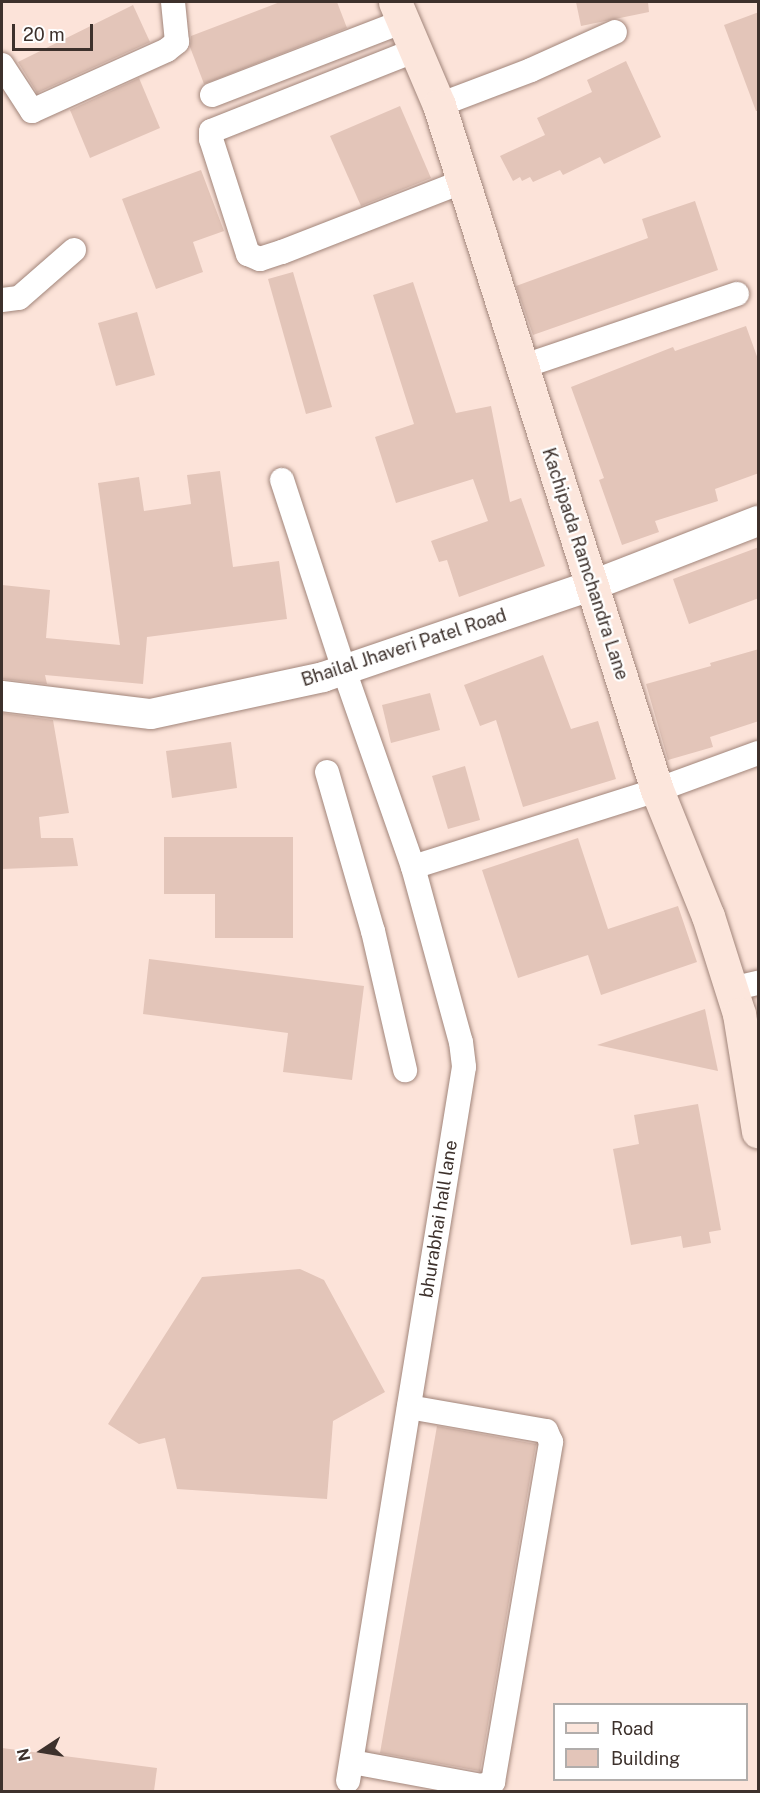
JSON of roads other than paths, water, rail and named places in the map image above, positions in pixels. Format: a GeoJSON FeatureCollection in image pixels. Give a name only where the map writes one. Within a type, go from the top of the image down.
{"type":"FeatureCollection","features":[{"type":"Feature","properties":{"kind":"main road","name":"Kachipada Ramchandra Lane"},"geometry":{"type":"LineString","coordinates":[[405,24],[439,105],[657,790],[708,916],[745,986],[739,1014],[759,1131]]}},
{"type":"Feature","properties":{"kind":"street"},"geometry":{"type":"LineString","coordinates":[[2,65],[32,111],[167,50],[177,42],[173,2]]}},
{"type":"Feature","properties":{"kind":"street"},"geometry":{"type":"LineString","coordinates":[[212,95],[405,24]]}},
{"type":"Feature","properties":{"kind":"street"},"geometry":{"type":"LineString","coordinates":[[405,24],[211,131],[211,139],[248,254],[253,258],[261,259],[462,182]]}},
{"type":"Feature","properties":{"kind":"street"},"geometry":{"type":"LineString","coordinates":[[439,105],[531,70],[615,32]]}},
{"type":"Feature","properties":{"kind":"street"},"geometry":{"type":"LineString","coordinates":[[2,300],[18,298],[74,250]]}},
{"type":"Feature","properties":{"kind":"street"},"geometry":{"type":"LineString","coordinates":[[521,368],[737,294]]}},
{"type":"Feature","properties":{"kind":"street","name":"bhurabhai hall lane"},"geometry":{"type":"LineString","coordinates":[[282,480],[344,670],[413,867],[461,1042],[464,1067],[350,1771],[482,1786],[493,1782],[551,1442],[546,1431],[409,1407]]}},
{"type":"Feature","properties":{"kind":"street","name":"Bhailal Jhaveri Patel Road"},"geometry":{"type":"LineString","coordinates":[[2,696],[151,714],[323,677],[593,585],[759,521]]}},
{"type":"Feature","properties":{"kind":"street"},"geometry":{"type":"LineString","coordinates":[[413,867],[657,790],[759,753]]}},
{"type":"Feature","properties":{"kind":"street"},"geometry":{"type":"LineString","coordinates":[[327,772],[373,931],[405,1070]]}}]}
